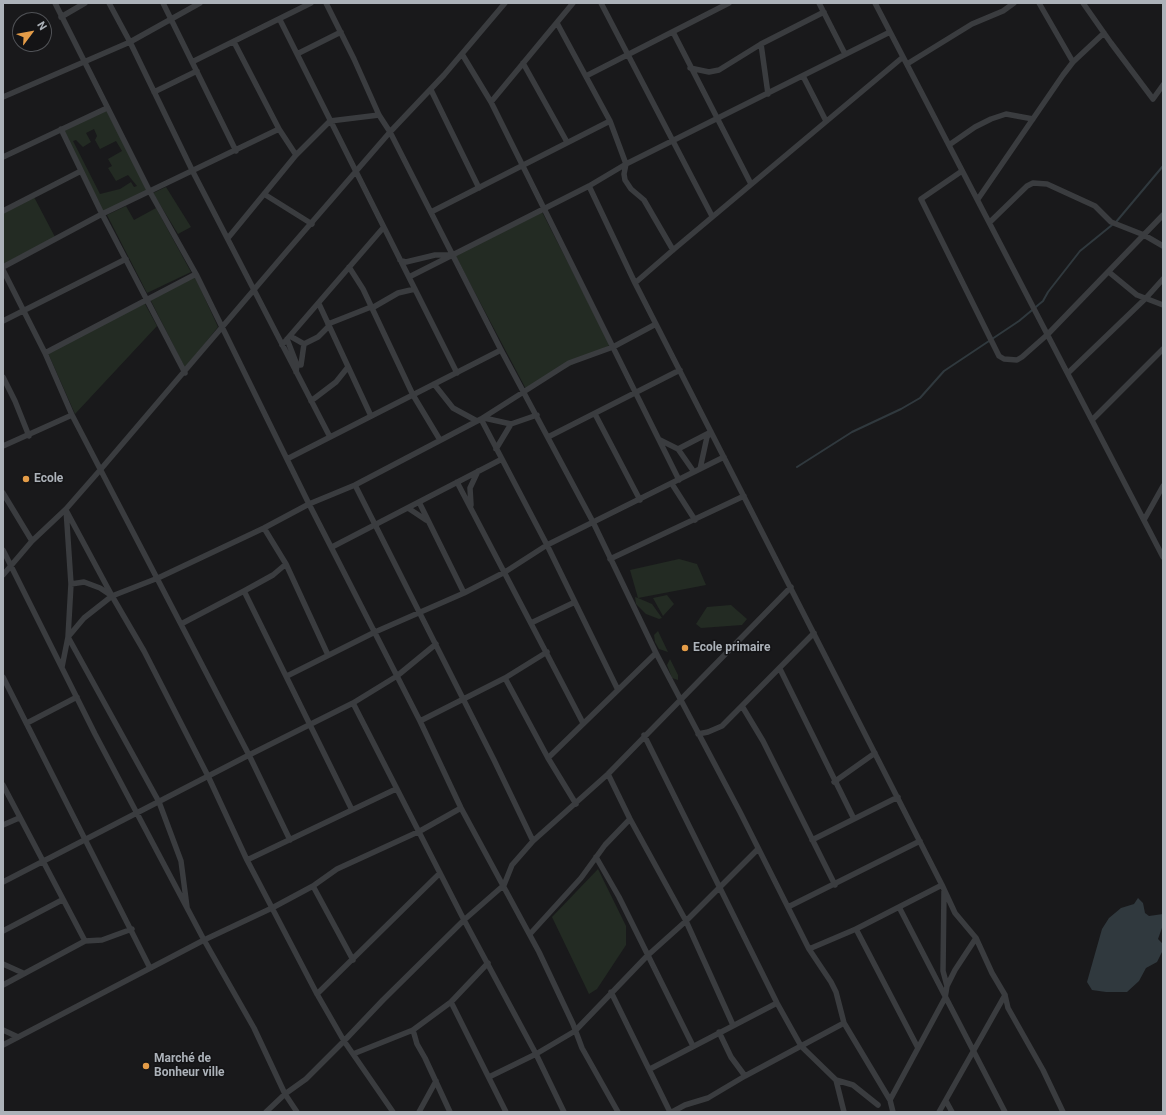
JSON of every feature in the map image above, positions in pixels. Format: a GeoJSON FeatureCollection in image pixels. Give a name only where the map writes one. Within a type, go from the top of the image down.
{"type":"FeatureCollection","features":[{"type":"Feature","properties":{"kind":"street"},"geometry":{"type":"LineString","coordinates":[[55,3],[150,192],[196,274],[309,504],[420,721],[461,808],[530,934],[575,1032],[618,1112]]}},
{"type":"Feature","properties":{"kind":"street"},"geometry":{"type":"LineString","coordinates":[[61,17],[85,3]]}},
{"type":"Feature","properties":{"kind":"street"},"geometry":{"type":"LineString","coordinates":[[109,3],[130,42],[193,172],[330,437]]}},
{"type":"Feature","properties":{"kind":"street"},"geometry":{"type":"LineString","coordinates":[[162,3],[236,151]]}},
{"type":"Feature","properties":{"kind":"street"},"geometry":{"type":"LineString","coordinates":[[3,97],[130,42],[170,18],[200,3]]}},
{"type":"Feature","properties":{"kind":"street"},"geometry":{"type":"LineString","coordinates":[[192,62],[280,20],[311,3]]}},
{"type":"Feature","properties":{"kind":"street"},"geometry":{"type":"LineString","coordinates":[[326,3],[380,115],[501,350],[525,392],[593,522],[656,653],[809,949],[831,982],[836,992],[844,1023],[890,1100],[893,1112]]}},
{"type":"Feature","properties":{"kind":"street"},"geometry":{"type":"LineString","coordinates":[[495,3],[499,10]]}},
{"type":"Feature","properties":{"kind":"street"},"geometry":{"type":"LineString","coordinates":[[3,575],[32,541],[66,509],[185,373],[221,327],[312,224],[390,132],[431,90],[505,3]]}},
{"type":"Feature","properties":{"kind":"street"},"geometry":{"type":"LineString","coordinates":[[491,102],[573,3]]}},
{"type":"Feature","properties":{"kind":"street"},"geometry":{"type":"LineString","coordinates":[[601,3],[712,216]]}},
{"type":"Feature","properties":{"kind":"street"},"geometry":{"type":"LineString","coordinates":[[586,76],[729,3]]}},
{"type":"Feature","properties":{"kind":"street"},"geometry":{"type":"LineString","coordinates":[[819,3],[846,54]]}},
{"type":"Feature","properties":{"kind":"street"},"geometry":{"type":"LineString","coordinates":[[875,3],[1163,557]]}},
{"type":"Feature","properties":{"kind":"street"},"geometry":{"type":"LineString","coordinates":[[907,64],[972,24],[1003,10],[1014,3]]}},
{"type":"Feature","properties":{"kind":"street"},"geometry":{"type":"LineString","coordinates":[[1039,3],[1073,62]]}},
{"type":"Feature","properties":{"kind":"street"},"geometry":{"type":"LineString","coordinates":[[1083,3],[1153,99],[1163,85]]}},
{"type":"Feature","properties":{"kind":"street"},"geometry":{"type":"LineString","coordinates":[[690,68],[713,72],[761,44],[824,12]]}},
{"type":"Feature","properties":{"kind":"street"},"geometry":{"type":"LineString","coordinates":[[280,20],[457,373]]}},
{"type":"Feature","properties":{"kind":"street"},"geometry":{"type":"LineString","coordinates":[[557,23],[610,121],[626,164],[624,174],[625,180],[631,189],[644,200],[672,250]]}},
{"type":"Feature","properties":{"kind":"street"},"geometry":{"type":"LineString","coordinates":[[297,54],[341,32]]}},
{"type":"Feature","properties":{"kind":"street"},"geometry":{"type":"LineString","coordinates":[[673,32],[750,184]]}},
{"type":"Feature","properties":{"kind":"street"},"geometry":{"type":"LineString","coordinates":[[409,277],[589,186],[626,164],[674,142],[890,32]]}},
{"type":"Feature","properties":{"kind":"street"},"geometry":{"type":"LineString","coordinates":[[978,199],[1049,94],[1073,62],[1104,33]]}},
{"type":"Feature","properties":{"kind":"street"},"geometry":{"type":"LineString","coordinates":[[234,42],[279,129],[296,155]]}},
{"type":"Feature","properties":{"kind":"street"},"geometry":{"type":"LineString","coordinates":[[761,44],[768,94]]}},
{"type":"Feature","properties":{"kind":"street"},"geometry":{"type":"LineString","coordinates":[[462,54],[491,102],[523,164],[637,392],[679,480]]}},
{"type":"Feature","properties":{"kind":"street"},"geometry":{"type":"LineString","coordinates":[[635,283],[712,216],[903,56]]}},
{"type":"Feature","properties":{"kind":"street"},"geometry":{"type":"LineString","coordinates":[[523,63],[567,142]]}},
{"type":"Feature","properties":{"kind":"street"},"geometry":{"type":"LineString","coordinates":[[154,92],[197,71]]}},
{"type":"Feature","properties":{"kind":"street"},"geometry":{"type":"LineString","coordinates":[[803,76],[826,121]]}},
{"type":"Feature","properties":{"kind":"street"},"geometry":{"type":"LineString","coordinates":[[431,90],[479,188]]}},
{"type":"Feature","properties":{"kind":"street"},"geometry":{"type":"LineString","coordinates":[[3,157],[107,108]]}},
{"type":"Feature","properties":{"kind":"street"},"geometry":{"type":"LineString","coordinates":[[949,145],[991,119],[1006,114],[1033,119]]}},
{"type":"Feature","properties":{"kind":"street"},"geometry":{"type":"LineString","coordinates":[[228,238],[296,155],[330,121],[380,115]]}},
{"type":"Feature","properties":{"kind":"street"},"geometry":{"type":"LineString","coordinates":[[431,212],[610,121]]}},
{"type":"Feature","properties":{"kind":"street"},"geometry":{"type":"LineString","coordinates":[[61,129],[102,214],[185,373]]}},
{"type":"Feature","properties":{"kind":"street"},"geometry":{"type":"LineString","coordinates":[[279,129],[193,172],[102,214],[3,269],[45,353],[72,415],[249,755],[290,840]]}},
{"type":"Feature","properties":{"kind":"street"},"geometry":{"type":"LineString","coordinates":[[3,211],[81,171]]}},
{"type":"Feature","properties":{"kind":"street"},"geometry":{"type":"LineString","coordinates":[[962,171],[921,199],[999,356],[1004,359],[1017,360],[1048,334],[1163,215]]}},
{"type":"Feature","properties":{"kind":"street"},"geometry":{"type":"LineString","coordinates":[[990,222],[1027,186],[1040,183],[1055,186],[1095,206],[1111,222],[1144,235],[1163,246]]}},
{"type":"Feature","properties":{"kind":"street"},"geometry":{"type":"LineString","coordinates":[[589,186],[635,283],[876,753],[955,913],[976,938],[992,973],[1005,995],[1008,1008],[1062,1111]]}},
{"type":"Feature","properties":{"kind":"street"},"geometry":{"type":"LineString","coordinates":[[264,194],[312,224]]}},
{"type":"Feature","properties":{"kind":"street"},"geometry":{"type":"LineString","coordinates":[[282,345],[384,228]]}},
{"type":"Feature","properties":{"kind":"street"},"geometry":{"type":"LineString","coordinates":[[400,260],[406,262],[436,255],[453,255]]}},
{"type":"Feature","properties":{"kind":"street"},"geometry":{"type":"LineString","coordinates":[[3,321],[126,259]]}},
{"type":"Feature","properties":{"kind":"street"},"geometry":{"type":"LineString","coordinates":[[349,267],[363,289],[413,395],[440,440]]}},
{"type":"Feature","properties":{"kind":"street"},"geometry":{"type":"LineString","coordinates":[[1109,272],[1128,288],[1163,305]]}},
{"type":"Feature","properties":{"kind":"street"},"geometry":{"type":"LineString","coordinates":[[45,353],[146,298],[196,274]]}},
{"type":"Feature","properties":{"kind":"street"},"geometry":{"type":"LineString","coordinates":[[1068,374],[1146,298],[1163,279]]}},
{"type":"Feature","properties":{"kind":"street"},"geometry":{"type":"LineString","coordinates":[[304,344],[318,337],[329,325],[372,308],[398,293],[415,289]]}},
{"type":"Feature","properties":{"kind":"street"},"geometry":{"type":"LineString","coordinates":[[319,304],[371,416]]}},
{"type":"Feature","properties":{"kind":"street"},"geometry":{"type":"LineString","coordinates":[[68,637],[84,618],[112,596],[158,578],[264,528],[309,504],[355,485],[481,419],[569,363],[613,346],[656,324]]}},
{"type":"Feature","properties":{"kind":"street"},"geometry":{"type":"LineString","coordinates":[[289,337],[304,344]]}},
{"type":"Feature","properties":{"kind":"street"},"geometry":{"type":"LineString","coordinates":[[289,337],[297,365],[296,373]]}},
{"type":"Feature","properties":{"kind":"street"},"geometry":{"type":"LineString","coordinates":[[297,365],[301,365],[304,344]]}},
{"type":"Feature","properties":{"kind":"street"},"geometry":{"type":"LineString","coordinates":[[1092,420],[1160,357],[1163,348]]}},
{"type":"Feature","properties":{"kind":"street"},"geometry":{"type":"LineString","coordinates":[[287,459],[501,350]]}},
{"type":"Feature","properties":{"kind":"street"},"geometry":{"type":"LineString","coordinates":[[311,400],[336,382],[348,367]]}},
{"type":"Feature","properties":{"kind":"street"},"geometry":{"type":"LineString","coordinates":[[548,437],[680,370]]}},
{"type":"Feature","properties":{"kind":"street"},"geometry":{"type":"LineString","coordinates":[[3,377],[15,401],[29,436]]}},
{"type":"Feature","properties":{"kind":"street"},"geometry":{"type":"LineString","coordinates":[[434,384],[453,408],[481,419],[510,424],[537,415]]}},
{"type":"Feature","properties":{"kind":"street"},"geometry":{"type":"LineString","coordinates":[[595,414],[640,500]]}},
{"type":"Feature","properties":{"kind":"street"},"geometry":{"type":"LineString","coordinates":[[3,446],[29,436],[72,415]]}},
{"type":"Feature","properties":{"kind":"street"},"geometry":{"type":"LineString","coordinates":[[481,419],[547,545],[618,690]]}},
{"type":"Feature","properties":{"kind":"street"},"geometry":{"type":"LineString","coordinates":[[496,449],[510,424]]}},
{"type":"Feature","properties":{"kind":"street"},"geometry":{"type":"LineString","coordinates":[[678,448],[711,432]]}},
{"type":"Feature","properties":{"kind":"street"},"geometry":{"type":"LineString","coordinates":[[700,469],[706,437],[711,432]]}},
{"type":"Feature","properties":{"kind":"street"},"geometry":{"type":"LineString","coordinates":[[660,440],[678,448],[694,472]]}},
{"type":"Feature","properties":{"kind":"street"},"geometry":{"type":"LineString","coordinates":[[287,676],[375,632],[464,593],[505,572],[547,545],[724,457]]}},
{"type":"Feature","properties":{"kind":"street"},"geometry":{"type":"LineString","coordinates":[[332,547],[502,460]]}},
{"type":"Feature","properties":{"kind":"street"},"geometry":{"type":"LineString","coordinates":[[472,510],[470,488],[478,471]]}},
{"type":"Feature","properties":{"kind":"street"},"geometry":{"type":"LineString","coordinates":[[457,482],[583,723]]}},
{"type":"Feature","properties":{"kind":"street"},"geometry":{"type":"LineString","coordinates":[[672,484],[695,520]]}},
{"type":"Feature","properties":{"kind":"street"},"geometry":{"type":"LineString","coordinates":[[355,485],[436,644],[533,841]]}},
{"type":"Feature","properties":{"kind":"street"},"geometry":{"type":"LineString","coordinates":[[1144,520],[1163,486]]}},
{"type":"Feature","properties":{"kind":"street"},"geometry":{"type":"LineString","coordinates":[[3,493],[32,541]]}},
{"type":"Feature","properties":{"kind":"street"},"geometry":{"type":"LineString","coordinates":[[610,559],[744,496]]}},
{"type":"Feature","properties":{"kind":"street"},"geometry":{"type":"LineString","coordinates":[[419,502],[464,593]]}},
{"type":"Feature","properties":{"kind":"street"},"geometry":{"type":"LineString","coordinates":[[408,508],[419,513],[429,522]]}},
{"type":"Feature","properties":{"kind":"street"},"geometry":{"type":"LineString","coordinates":[[62,667],[68,637],[71,584],[66,509]]}},
{"type":"Feature","properties":{"kind":"street"},"geometry":{"type":"LineString","coordinates":[[66,509],[112,596],[144,651],[208,776],[247,860],[317,994],[344,1041],[393,1112]]}},
{"type":"Feature","properties":{"kind":"street"},"geometry":{"type":"LineString","coordinates":[[264,528],[286,564],[328,655]]}},
{"type":"Feature","properties":{"kind":"street"},"geometry":{"type":"LineString","coordinates":[[3,550],[77,697],[204,940],[254,1028],[285,1094],[297,1112]]}},
{"type":"Feature","properties":{"kind":"street"},"geometry":{"type":"LineString","coordinates":[[181,624],[244,591],[273,574],[286,564]]}},
{"type":"Feature","properties":{"kind":"street"},"geometry":{"type":"LineString","coordinates":[[71,584],[84,582],[100,588],[112,596]]}},
{"type":"Feature","properties":{"kind":"street"},"geometry":{"type":"LineString","coordinates":[[266,1112],[285,1094],[300,1083],[344,1041],[464,920],[504,885],[512,865],[533,841],[608,774],[644,735],[681,700],[791,587]]}},
{"type":"Feature","properties":{"kind":"street"},"geometry":{"type":"LineString","coordinates":[[244,591],[352,810]]}},
{"type":"Feature","properties":{"kind":"street"},"geometry":{"type":"LineString","coordinates":[[531,623],[575,602]]}},
{"type":"Feature","properties":{"kind":"street"},"geometry":{"type":"LineString","coordinates":[[698,734],[708,732],[722,726],[814,633]]}},
{"type":"Feature","properties":{"kind":"street"},"geometry":{"type":"LineString","coordinates":[[68,637],[159,802],[181,862],[187,907]]}},
{"type":"Feature","properties":{"kind":"street"},"geometry":{"type":"LineString","coordinates":[[3,882],[85,838],[353,703],[397,676],[436,644]]}},
{"type":"Feature","properties":{"kind":"street"},"geometry":{"type":"LineString","coordinates":[[420,721],[462,698],[504,678],[547,652]]}},
{"type":"Feature","properties":{"kind":"street"},"geometry":{"type":"LineString","coordinates":[[548,758],[656,653]]}},
{"type":"Feature","properties":{"kind":"street"},"geometry":{"type":"LineString","coordinates":[[780,668],[834,782],[854,819]]}},
{"type":"Feature","properties":{"kind":"street"},"geometry":{"type":"LineString","coordinates":[[3,677],[132,929],[150,968]]}},
{"type":"Feature","properties":{"kind":"street"},"geometry":{"type":"LineString","coordinates":[[504,678],[548,758],[576,804]]}},
{"type":"Feature","properties":{"kind":"street"},"geometry":{"type":"LineString","coordinates":[[27,723],[77,697]]}},
{"type":"Feature","properties":{"kind":"street"},"geometry":{"type":"LineString","coordinates":[[353,703],[396,789],[420,831],[464,920],[488,962],[536,1054],[564,1112]]}},
{"type":"Feature","properties":{"kind":"street"},"geometry":{"type":"LineString","coordinates":[[742,706],[766,748],[835,884]]}},
{"type":"Feature","properties":{"kind":"street"},"geometry":{"type":"LineString","coordinates":[[644,735],[777,1003],[801,1046],[836,1080],[853,1085],[878,1105]]}},
{"type":"Feature","properties":{"kind":"street"},"geometry":{"type":"LineString","coordinates":[[834,782],[876,753]]}},
{"type":"Feature","properties":{"kind":"street"},"geometry":{"type":"LineString","coordinates":[[608,774],[630,819],[686,921],[734,1024]]}},
{"type":"Feature","properties":{"kind":"street"},"geometry":{"type":"LineString","coordinates":[[3,785],[62,900],[85,941]]}},
{"type":"Feature","properties":{"kind":"street"},"geometry":{"type":"LineString","coordinates":[[247,860],[396,789]]}},
{"type":"Feature","properties":{"kind":"street"},"geometry":{"type":"LineString","coordinates":[[812,840],[898,797]]}},
{"type":"Feature","properties":{"kind":"street"},"geometry":{"type":"LineString","coordinates":[[3,1045],[204,940],[272,908],[312,886],[337,869],[420,831],[461,808]]}},
{"type":"Feature","properties":{"kind":"street"},"geometry":{"type":"LineString","coordinates":[[3,825],[19,818]]}},
{"type":"Feature","properties":{"kind":"street"},"geometry":{"type":"LineString","coordinates":[[530,934],[580,878],[615,834],[630,819]]}},
{"type":"Feature","properties":{"kind":"street"},"geometry":{"type":"LineString","coordinates":[[788,907],[920,841]]}},
{"type":"Feature","properties":{"kind":"street"},"geometry":{"type":"LineString","coordinates":[[489,1077],[536,1054],[575,1032],[611,992],[647,956],[686,921],[758,849]]}},
{"type":"Feature","properties":{"kind":"street"},"geometry":{"type":"LineString","coordinates":[[596,857],[618,897],[693,1046]]}},
{"type":"Feature","properties":{"kind":"street"},"geometry":{"type":"LineString","coordinates":[[317,994],[440,873]]}},
{"type":"Feature","properties":{"kind":"street"},"geometry":{"type":"LineString","coordinates":[[312,886],[353,960]]}},
{"type":"Feature","properties":{"kind":"street"},"geometry":{"type":"LineString","coordinates":[[809,949],[856,929],[943,886]]}},
{"type":"Feature","properties":{"kind":"street"},"geometry":{"type":"LineString","coordinates":[[943,886],[943,972],[947,986]]}},
{"type":"Feature","properties":{"kind":"street"},"geometry":{"type":"LineString","coordinates":[[3,931],[62,900]]}},
{"type":"Feature","properties":{"kind":"street"},"geometry":{"type":"LineString","coordinates":[[899,907],[1005,1112]]}},
{"type":"Feature","properties":{"kind":"street"},"geometry":{"type":"LineString","coordinates":[[3,985],[85,941],[102,940],[132,929]]}},
{"type":"Feature","properties":{"kind":"street"},"geometry":{"type":"LineString","coordinates":[[856,929],[918,1048]]}},
{"type":"Feature","properties":{"kind":"street"},"geometry":{"type":"LineString","coordinates":[[890,1100],[945,998],[947,986],[955,970],[976,938]]}},
{"type":"Feature","properties":{"kind":"street"},"geometry":{"type":"LineString","coordinates":[[353,1054],[413,1030],[451,1002],[488,962]]}},
{"type":"Feature","properties":{"kind":"street"},"geometry":{"type":"LineString","coordinates":[[3,964],[23,973]]}},
{"type":"Feature","properties":{"kind":"street"},"geometry":{"type":"LineString","coordinates":[[611,992],[671,1112],[684,1105],[708,1098],[745,1076],[844,1023]]}},
{"type":"Feature","properties":{"kind":"street"},"geometry":{"type":"LineString","coordinates":[[939,1112],[1005,995]]}},
{"type":"Feature","properties":{"kind":"street"},"geometry":{"type":"LineString","coordinates":[[451,1002],[506,1112]]}},
{"type":"Feature","properties":{"kind":"street"},"geometry":{"type":"LineString","coordinates":[[650,1068],[777,1003]]}},
{"type":"Feature","properties":{"kind":"street"},"geometry":{"type":"LineString","coordinates":[[997,1011],[1008,1008]]}},
{"type":"Feature","properties":{"kind":"street"},"geometry":{"type":"LineString","coordinates":[[3,1030],[18,1037]]}},
{"type":"Feature","properties":{"kind":"street"},"geometry":{"type":"LineString","coordinates":[[413,1030],[417,1044],[450,1112]]}},
{"type":"Feature","properties":{"kind":"street"},"geometry":{"type":"LineString","coordinates":[[719,1032],[731,1057],[745,1076]]}},
{"type":"Feature","properties":{"kind":"street"},"geometry":{"type":"LineString","coordinates":[[836,1080],[844,1112]]}},
{"type":"Feature","properties":{"kind":"street"},"geometry":{"type":"LineString","coordinates":[[419,1112],[436,1081]]}},
{"type":"Feature","properties":{"kind":"street"},"geometry":{"type":"LineString","coordinates":[[946,1101],[952,1112]]}},
{"type":"Feature","properties":{"kind":"shaded area"},"geometry":{"type":"Polygon","coordinates":[[[106,110],[148,191],[103,212],[62,130],[106,110]],[[94,129],[86,133],[91,142],[83,147],[76,140],[73,141],[100,194],[120,189],[131,182],[134,187],[137,186],[128,175],[116,181],[108,168],[112,166],[108,159],[122,151],[116,141],[100,149],[95,140],[97,136],[94,129]]]}},
{"type":"Feature","properties":{"kind":"shaded area"},"geometry":{"type":"Polygon","coordinates":[[[166,187],[191,227],[178,234],[153,193],[166,187]]]}},
{"type":"Feature","properties":{"kind":"shaded area"},"geometry":{"type":"Polygon","coordinates":[[[34,197],[55,237],[4,264],[3,213],[34,197]]]}},
{"type":"Feature","properties":{"kind":"shaded area"},"geometry":{"type":"Polygon","coordinates":[[[126,206],[134,220],[156,208],[191,272],[147,293],[107,215],[126,206]]]}},
{"type":"Feature","properties":{"kind":"shaded area"},"geometry":{"type":"Polygon","coordinates":[[[542,212],[610,345],[526,389],[455,255],[542,212]]]}},
{"type":"Feature","properties":{"kind":"shaded area"},"geometry":{"type":"Polygon","coordinates":[[[195,277],[218,327],[185,368],[150,299],[195,277]]]}},
{"type":"Feature","properties":{"kind":"shaded area"},"geometry":{"type":"Polygon","coordinates":[[[144,302],[157,326],[75,414],[48,353],[144,302]]]}},
{"type":"Feature","properties":{"kind":"shaded area"},"geometry":{"type":"Polygon","coordinates":[[[679,559],[697,564],[706,585],[638,598],[630,570],[679,559]]]}},
{"type":"Feature","properties":{"kind":"shaded area"},"geometry":{"type":"Polygon","coordinates":[[[667,595],[674,604],[663,616],[653,598],[667,595]]]}},
{"type":"Feature","properties":{"kind":"shaded area"},"geometry":{"type":"Polygon","coordinates":[[[635,597],[652,604],[662,618],[659,619],[646,614],[636,604],[635,597]]]}},
{"type":"Feature","properties":{"kind":"shaded area"},"geometry":{"type":"Polygon","coordinates":[[[731,605],[747,619],[742,625],[701,628],[696,624],[707,607],[731,605]]]}},
{"type":"Feature","properties":{"kind":"shaded area"},"geometry":{"type":"Polygon","coordinates":[[[658,631],[668,652],[659,649],[655,642],[654,635],[658,631]]]}},
{"type":"Feature","properties":{"kind":"shaded area"},"geometry":{"type":"Polygon","coordinates":[[[670,659],[678,675],[678,680],[672,678],[667,665],[670,659]]]}},
{"type":"Feature","properties":{"kind":"shaded area"},"geometry":{"type":"Polygon","coordinates":[[[598,869],[626,926],[626,945],[597,989],[589,994],[552,917],[598,869]]]}},
{"type":"Feature","properties":{"kind":"shaded area"},"geometry":{"type":"Polygon","coordinates":[[[1138,898],[1143,903],[1145,913],[1149,916],[1163,914],[1163,925],[1158,939],[1163,944],[1163,950],[1157,962],[1146,968],[1139,981],[1127,992],[1092,990],[1087,982],[1102,929],[1109,918],[1121,908],[1134,904],[1138,898]]]}},
{"type":"Feature","properties":{"kind":"waterway"},"geometry":{"type":"LineString","coordinates":[[1116,222],[1163,166]]}},
{"type":"Feature","properties":{"kind":"waterway"},"geometry":{"type":"LineString","coordinates":[[797,467],[852,432],[901,409],[920,398],[944,371],[1019,321],[1043,301],[1048,292],[1080,251],[1112,225]]}},
{"type":"Feature","properties":{"kind":"place","name":"Ecole"},"geometry":{"type":"Point","coordinates":[26,479]}},
{"type":"Feature","properties":{"kind":"place","name":"Ecole primaire"},"geometry":{"type":"Point","coordinates":[685,648]}},
{"type":"Feature","properties":{"kind":"place","name":"Marché de Bonheur ville"},"geometry":{"type":"Point","coordinates":[146,1066]}}]}
